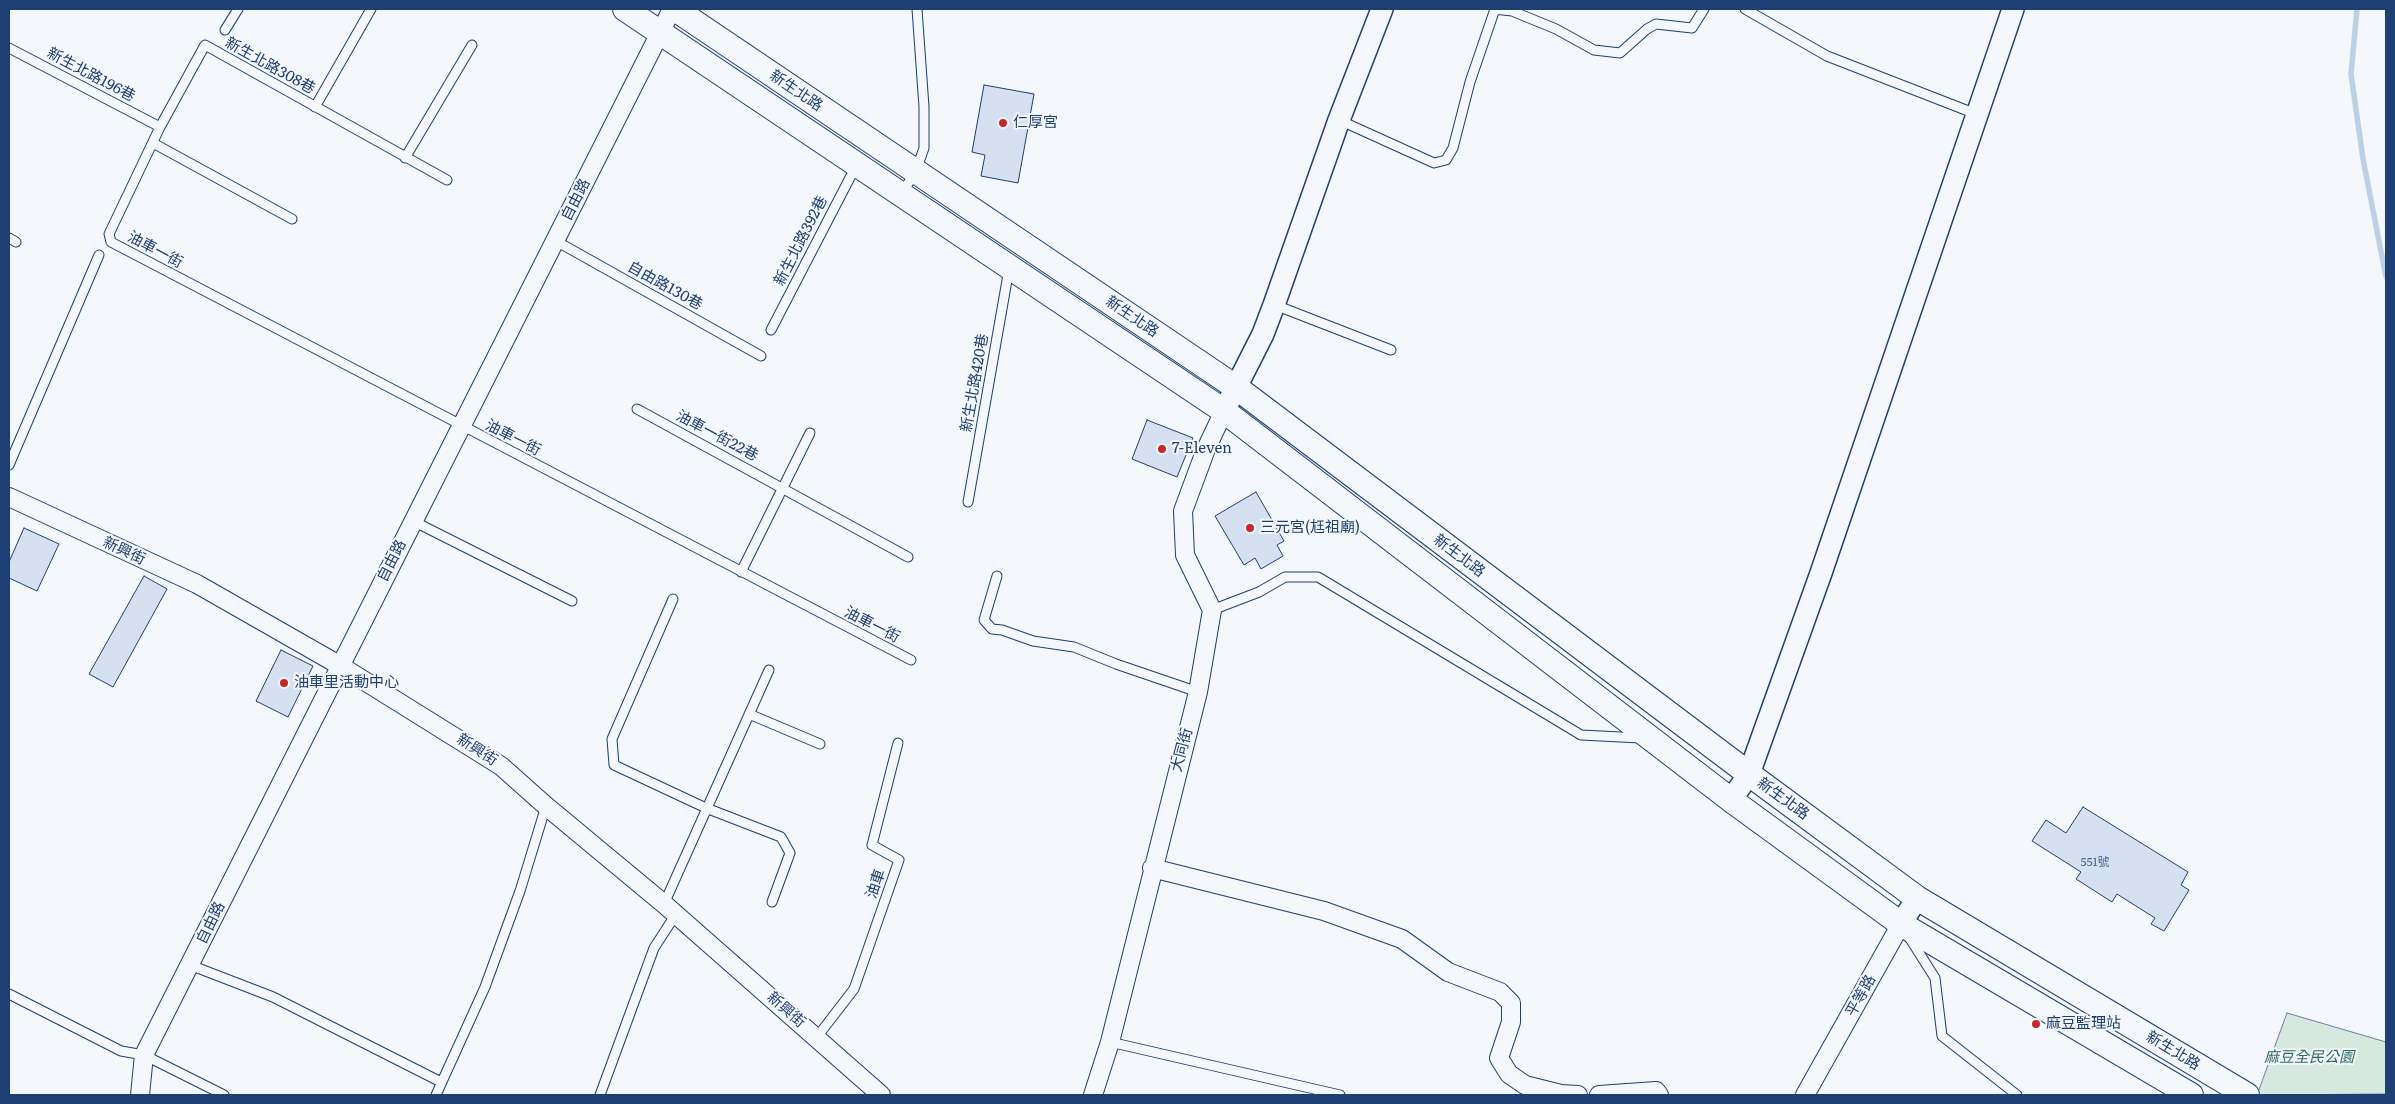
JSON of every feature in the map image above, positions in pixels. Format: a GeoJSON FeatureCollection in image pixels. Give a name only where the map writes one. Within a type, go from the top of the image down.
{"type":"FeatureCollection","features":[{"type":"Feature","properties":{"kind":"main road","name":"新生北路"},"geometry":{"type":"LineString","coordinates":[[625,9],[1224,412],[1731,800],[1901,924],[2191,1095]]}},
{"type":"Feature","properties":{"kind":"main road","name":"新生北路"},"geometry":{"type":"LineString","coordinates":[[674,9],[1237,388],[1749,774],[1917,898],[2247,1095]]}},
{"type":"Feature","properties":{"kind":"street","name":"自由路"},"geometry":{"type":"LineString","coordinates":[[140,1095],[144,1055],[461,426],[674,9]]}},
{"type":"Feature","properties":{"kind":"street"},"geometry":{"type":"LineString","coordinates":[[1212,610],[1185,555],[1183,511],[1206,449],[1237,388],[1274,305],[1339,120],[1382,9]]}},
{"type":"Feature","properties":{"kind":"street"},"geometry":{"type":"LineString","coordinates":[[1731,800],[1749,774],[1821,573],[2013,9]]}},
{"type":"Feature","properties":{"kind":"street","name":"新興街"},"geometry":{"type":"LineString","coordinates":[[9,497],[197,584],[340,665],[501,766],[670,909],[881,1095]]}},
{"type":"Feature","properties":{"kind":"street","name":"大同街"},"geometry":{"type":"LineString","coordinates":[[1093,1095],[1110,1042],[1152,868],[1198,692],[1212,610]]}},
{"type":"Feature","properties":{"kind":"street"},"geometry":{"type":"LineString","coordinates":[[1152,868],[1324,912],[1402,938],[1448,972],[1500,992],[1511,1003],[1511,1022],[1499,1058],[1509,1074],[1525,1085],[1561,1094],[1578,1095]]}},
{"type":"Feature","properties":{"kind":"street","name":"平等路"},"geometry":{"type":"LineString","coordinates":[[1805,1095],[1917,898]]}},
{"type":"Feature","properties":{"kind":"street"},"geometry":{"type":"LineString","coordinates":[[1599,1095],[1656,1091],[1658,1095]]}},
{"type":"Feature","properties":{"kind":"lane"},"geometry":{"type":"LineString","coordinates":[[225,30],[238,9]]}},
{"type":"Feature","properties":{"kind":"lane","name":"新生北路308巷"},"geometry":{"type":"LineString","coordinates":[[315,107],[371,9]]}},
{"type":"Feature","properties":{"kind":"lane"},"geometry":{"type":"LineString","coordinates":[[901,195],[916,171],[924,148],[924,107],[917,9]]}},
{"type":"Feature","properties":{"kind":"lane"},"geometry":{"type":"LineString","coordinates":[[1339,120],[1434,163],[1446,160],[1453,148],[1470,82],[1495,9],[1512,11],[1556,29],[1594,50],[1620,53],[1647,29],[1656,24],[1692,28],[1704,9]]}},
{"type":"Feature","properties":{"kind":"lane"},"geometry":{"type":"LineString","coordinates":[[1745,9],[1827,56],[1976,114]]}},
{"type":"Feature","properties":{"kind":"lane","name":"新生北路308巷"},"geometry":{"type":"LineString","coordinates":[[109,234],[160,127],[205,45],[447,180]]}},
{"type":"Feature","properties":{"kind":"lane"},"geometry":{"type":"LineString","coordinates":[[405,158],[472,45]]}},
{"type":"Feature","properties":{"kind":"lane","name":"新生北路196巷"},"geometry":{"type":"LineString","coordinates":[[9,48],[160,127]]}},
{"type":"Feature","properties":{"kind":"lane"},"geometry":{"type":"LineString","coordinates":[[153,143],[292,219]]}},
{"type":"Feature","properties":{"kind":"lane","name":"新生北路392巷"},"geometry":{"type":"LineString","coordinates":[[770,330],[857,165]]}},
{"type":"Feature","properties":{"kind":"lane","name":"油車一街"},"geometry":{"type":"LineString","coordinates":[[109,234],[111,242],[911,660]]}},
{"type":"Feature","properties":{"kind":"lane","name":"自由路130巷"},"geometry":{"type":"LineString","coordinates":[[556,240],[761,356]]}},
{"type":"Feature","properties":{"kind":"lane"},"geometry":{"type":"LineString","coordinates":[[9,465],[99,255]]}},
{"type":"Feature","properties":{"kind":"lane","name":"新生北路420巷"},"geometry":{"type":"LineString","coordinates":[[968,502],[1009,268]]}},
{"type":"Feature","properties":{"kind":"lane"},"geometry":{"type":"LineString","coordinates":[[1274,305],[1391,350]]}},
{"type":"Feature","properties":{"kind":"lane","name":"油車一街22巷"},"geometry":{"type":"LineString","coordinates":[[637,409],[908,557]]}},
{"type":"Feature","properties":{"kind":"lane"},"geometry":{"type":"LineString","coordinates":[[741,572],[810,434]]}},
{"type":"Feature","properties":{"kind":"lane"},"geometry":{"type":"LineString","coordinates":[[413,521],[572,602]]}},
{"type":"Feature","properties":{"kind":"lane"},"geometry":{"type":"LineString","coordinates":[[998,576],[984,620],[992,629],[1033,641],[1074,647],[1116,664],[1198,692]]}},
{"type":"Feature","properties":{"kind":"lane"},"geometry":{"type":"LineString","coordinates":[[1212,610],[1259,592],[1285,577],[1318,577],[1581,736],[1650,738]]}},
{"type":"Feature","properties":{"kind":"lane"},"geometry":{"type":"LineString","coordinates":[[673,599],[612,739],[614,765],[706,808],[781,837],[790,853],[772,902]]}},
{"type":"Feature","properties":{"kind":"lane"},"geometry":{"type":"LineString","coordinates":[[600,1095],[706,808],[769,670]]}},
{"type":"Feature","properties":{"kind":"lane"},"geometry":{"type":"LineString","coordinates":[[749,714],[820,744]]}},
{"type":"Feature","properties":{"kind":"lane","name":"油車"},"geometry":{"type":"LineString","coordinates":[[817,1037],[854,989],[899,860],[872,845],[898,743]]}},
{"type":"Feature","properties":{"kind":"lane"},"geometry":{"type":"LineString","coordinates":[[436,1095],[485,987],[520,891],[546,806]]}},
{"type":"Feature","properties":{"kind":"lane"},"geometry":{"type":"LineString","coordinates":[[1901,924],[1935,978],[1942,1036],[2017,1095]]}},
{"type":"Feature","properties":{"kind":"lane"},"geometry":{"type":"LineString","coordinates":[[190,965],[273,998],[441,1082]]}},
{"type":"Feature","properties":{"kind":"lane"},"geometry":{"type":"LineString","coordinates":[[9,994],[120,1051],[144,1055],[224,1095]]}},
{"type":"Feature","properties":{"kind":"lane"},"geometry":{"type":"LineString","coordinates":[[1110,1042],[1340,1095]]}},
{"type":"Feature","properties":{"kind":"green space","name":"麻豆全民公園"},"geometry":{"type":"Polygon","coordinates":[[[2287,1013],[2386,1042],[2386,1094],[2257,1095],[2287,1013]]]}},
{"type":"Feature","properties":{"kind":"building","name":"仁厚宮"},"geometry":{"type":"Polygon","coordinates":[[[984,85],[1034,94],[1018,183],[981,176],[985,155],[972,152],[984,85]]]}},
{"type":"Feature","properties":{"kind":"building","name":"7-Eleven"},"geometry":{"type":"Polygon","coordinates":[[[1147,420],[1193,438],[1177,477],[1132,459],[1147,420]]]}},
{"type":"Feature","properties":{"kind":"building","name":"三元宮(尪祖廟)"},"geometry":{"type":"Polygon","coordinates":[[[1256,492],[1284,541],[1277,545],[1283,556],[1261,569],[1255,558],[1244,565],[1215,516],[1256,492]]]}},
{"type":"Feature","properties":{"kind":"building"},"geometry":{"type":"Polygon","coordinates":[[[24,528],[59,544],[37,591],[9,578],[9,562],[24,528]]]}},
{"type":"Feature","properties":{"kind":"building"},"geometry":{"type":"Polygon","coordinates":[[[144,576],[167,589],[113,687],[89,674],[144,576]]]}},
{"type":"Feature","properties":{"kind":"building","name":"油車里活動中心"},"geometry":{"type":"Polygon","coordinates":[[[281,650],[313,666],[288,717],[256,701],[281,650]]]}},
{"type":"Feature","properties":{"kind":"building"},"geometry":{"type":"Polygon","coordinates":[[[2083,807],[2188,872],[2181,885],[2189,890],[2164,931],[2151,924],[2155,918],[2117,894],[2112,902],[2076,879],[2081,872],[2032,841],[2046,820],[2066,833],[2083,807]]]}},
{"type":"Feature","properties":{"kind":"waterway"},"geometry":{"type":"LineString","coordinates":[[2357,9],[2351,74],[2363,159],[2386,277]]}},
{"type":"Feature","properties":{"kind":"place","name":"仁厚宮"},"geometry":{"type":"Point","coordinates":[1003,123]}},
{"type":"Feature","properties":{"kind":"place","name":"7-Eleven"},"geometry":{"type":"Point","coordinates":[1162,449]}},
{"type":"Feature","properties":{"kind":"place","name":"三元宮(尪祖廟)"},"geometry":{"type":"Point","coordinates":[1250,528]}},
{"type":"Feature","properties":{"kind":"place","name":"油車里活動中心"},"geometry":{"type":"Point","coordinates":[284,683]}},
{"type":"Feature","properties":{"kind":"place","name":"麻豆監理站"},"geometry":{"type":"Point","coordinates":[2036,1024]}}]}
